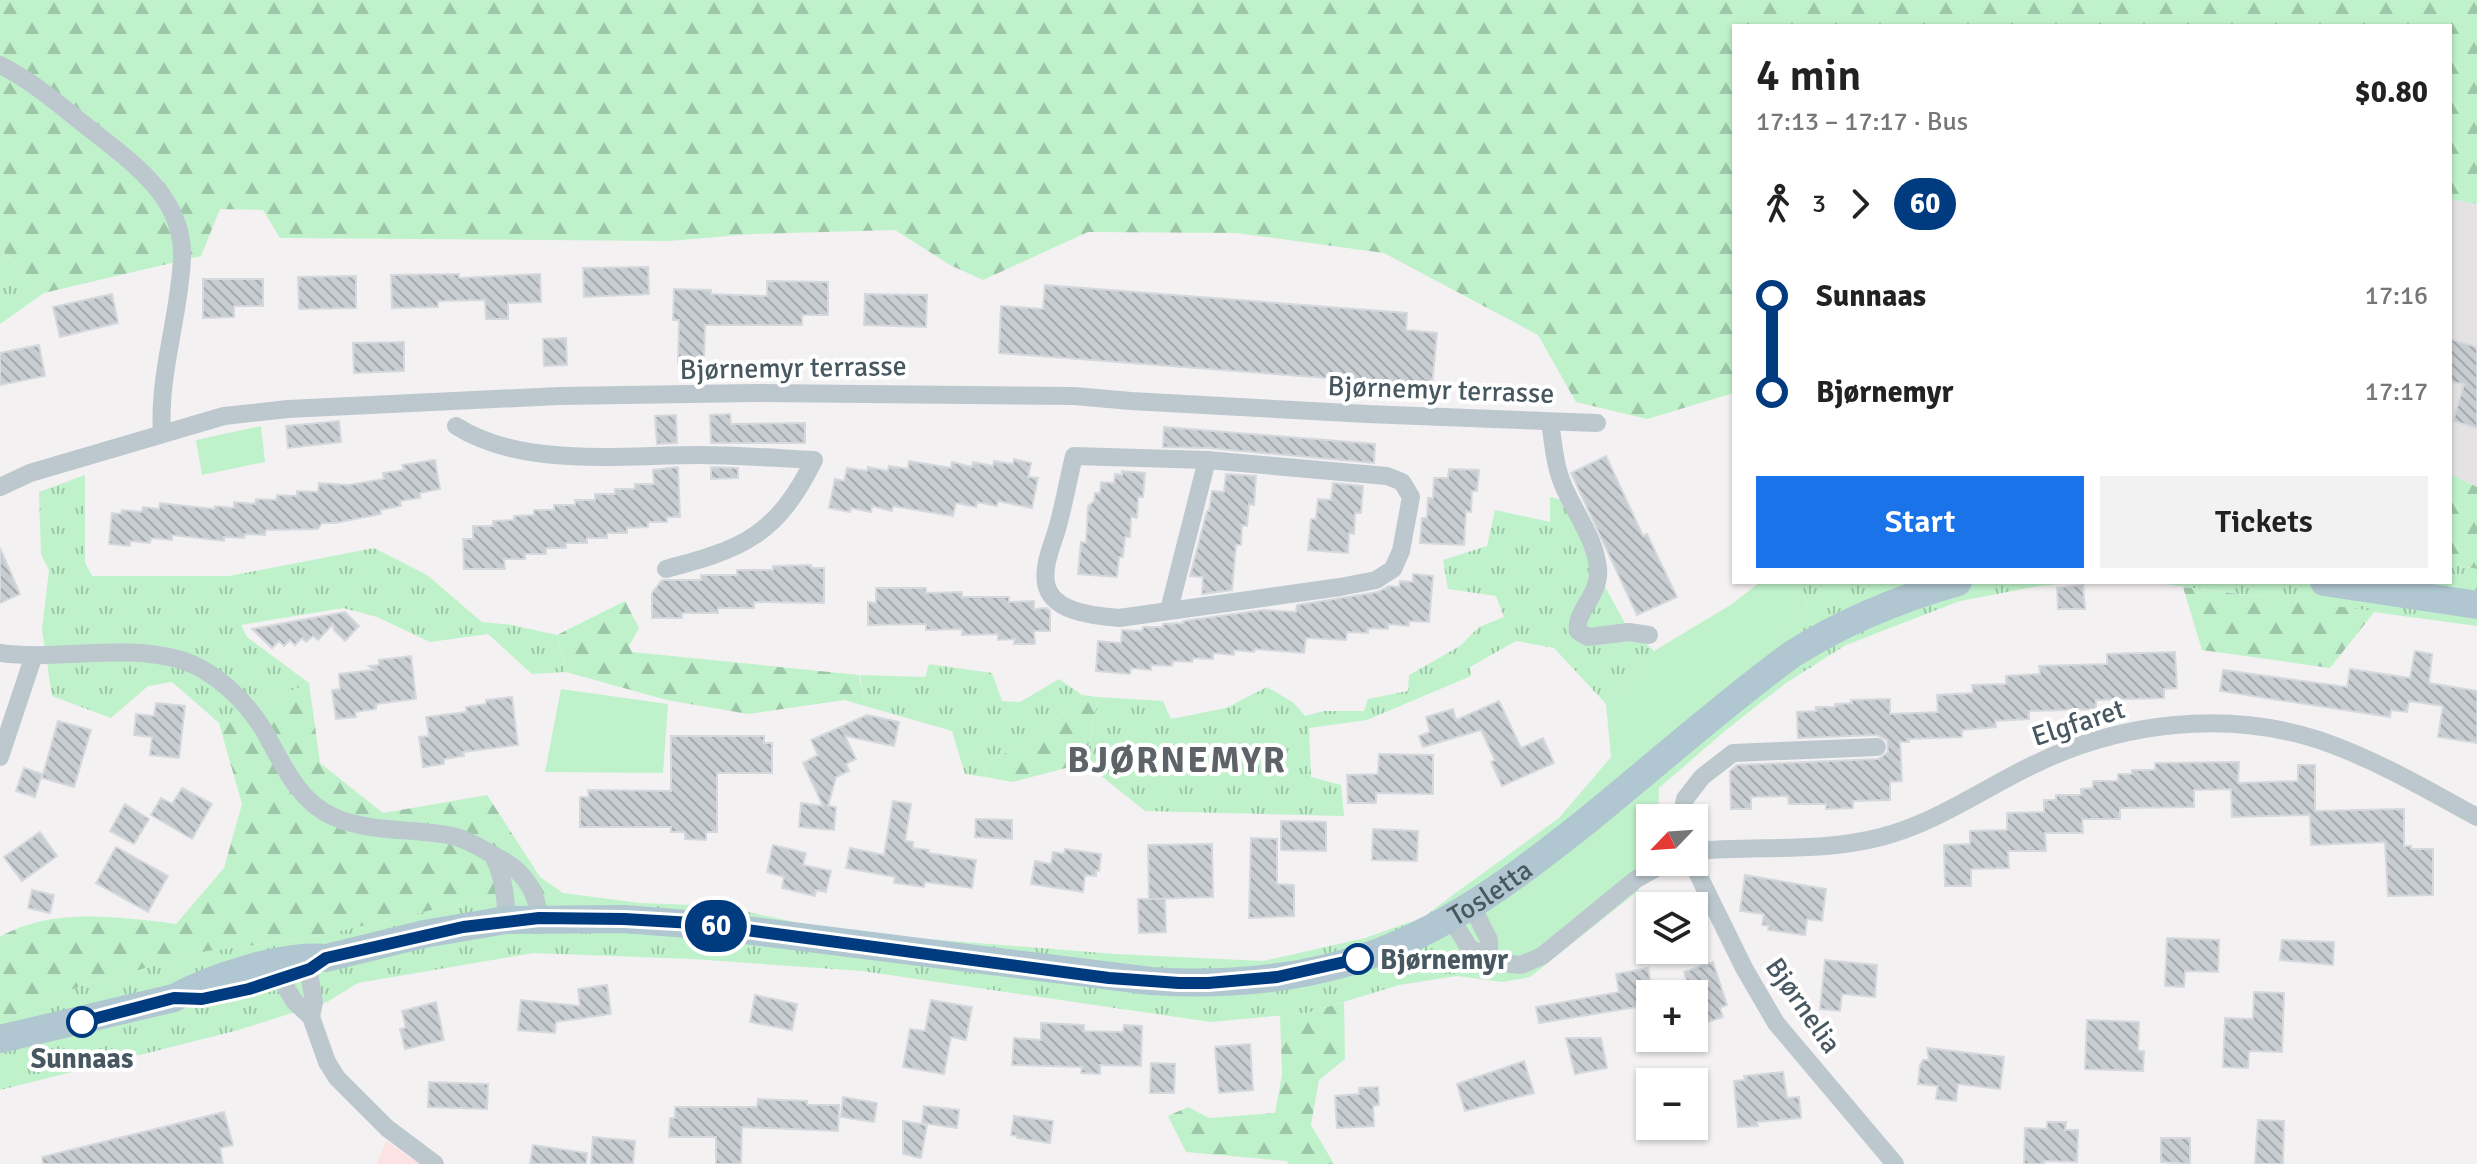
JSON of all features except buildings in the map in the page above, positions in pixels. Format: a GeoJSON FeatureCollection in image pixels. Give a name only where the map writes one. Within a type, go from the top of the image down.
{"type":"FeatureCollection","features":[{"type":"Feature","properties":{"kind":"main road","name":"Tosletta"},"geometry":{"type":"LineString","coordinates":[[0,1039],[174,998],[198,985],[279,971],[424,934],[506,920],[539,918],[673,921],[1109,978],[1208,983],[1277,977],[1358,959],[1409,939],[1462,912],[1520,873],[1791,655],[1864,615],[1907,597],[1951,584]]}},
{"type":"Feature","properties":{"kind":"main road"},"geometry":{"type":"LineString","coordinates":[[2337,584],[2477,605]]}},
{"type":"Feature","properties":{"kind":"street"},"geometry":{"type":"LineString","coordinates":[[0,65],[31,81],[113,145],[153,184],[172,211],[182,257],[163,394],[162,433]]}},
{"type":"Feature","properties":{"kind":"street","name":"Bjørnemyr terrasse"},"geometry":{"type":"LineString","coordinates":[[0,487],[30,473],[224,416],[288,409],[559,396],[755,393],[1074,396],[1178,404],[1597,423]]}},
{"type":"Feature","properties":{"kind":"street"},"geometry":{"type":"LineString","coordinates":[[1550,422],[1560,478],[1595,553],[1598,568],[1595,591],[1576,624],[1578,631],[1588,637],[1629,632],[1649,635]]}},
{"type":"Feature","properties":{"kind":"street"},"geometry":{"type":"LineString","coordinates":[[456,426],[490,443],[529,452],[574,455],[758,455],[814,460],[796,493],[752,539],[721,554],[666,569]]}},
{"type":"Feature","properties":{"kind":"street"},"geometry":{"type":"LineString","coordinates":[[1074,456],[1207,460],[1387,476],[1402,482],[1411,497],[1401,551],[1393,569],[1376,580],[1330,589],[1119,618],[1083,613],[1060,604],[1048,590],[1045,581],[1047,558],[1074,456]]}},
{"type":"Feature","properties":{"kind":"street"},"geometry":{"type":"LineString","coordinates":[[1169,610],[1207,460]]}},
{"type":"Feature","properties":{"kind":"street"},"geometry":{"type":"LineString","coordinates":[[0,653],[33,658],[97,653],[136,655],[180,660],[207,671],[261,726],[294,784],[320,810],[356,824],[456,837],[477,845],[515,866],[533,892],[539,918]]}},
{"type":"Feature","properties":{"kind":"street"},"geometry":{"type":"LineString","coordinates":[[0,757],[33,658]]}},
{"type":"Feature","properties":{"kind":"street","name":"Elgfaret"},"geometry":{"type":"LineString","coordinates":[[1708,850],[1812,847],[1851,844],[1883,837],[1947,810],[2036,763],[2082,745],[2140,730],[2208,722],[2271,728],[2317,740],[2383,767],[2477,817]]}},
{"type":"Feature","properties":{"kind":"street"},"geometry":{"type":"LineString","coordinates":[[1684,804],[1702,777],[1733,753],[1877,747]]}},
{"type":"Feature","properties":{"kind":"street"},"geometry":{"type":"LineString","coordinates":[[493,855],[501,872],[507,900],[506,920]]}},
{"type":"Feature","properties":{"kind":"street"},"geometry":{"type":"LineString","coordinates":[[1462,912],[1489,940],[1489,954],[1501,963],[1510,965],[1532,961],[1642,876]]}},
{"type":"Feature","properties":{"kind":"street","name":"Bjørnelia"},"geometry":{"type":"LineString","coordinates":[[1699,876],[1744,968],[1776,1023],[1895,1164]]}},
{"type":"Feature","properties":{"kind":"street"},"geometry":{"type":"LineString","coordinates":[[311,1017],[314,961]]}},
{"type":"Feature","properties":{"kind":"street"},"geometry":{"type":"LineString","coordinates":[[279,971],[294,1001],[311,1017],[327,1062],[344,1087],[387,1128],[435,1164]]}},
{"type":"Feature","properties":{"kind":"shaded area"},"geometry":{"type":"Polygon","coordinates":[[[2452,199],[2477,204],[2477,487],[2452,475],[2452,199]]]}},
{"type":"Feature","properties":{"kind":"shaded area"},"geometry":{"type":"Polygon","coordinates":[[[386,1141],[420,1164],[377,1164],[386,1141]]]}},
{"type":"Feature","properties":{"kind":"green space"},"geometry":{"type":"Polygon","coordinates":[[[0,0],[2477,0],[2477,204],[2452,199],[2452,24],[1732,24],[1732,394],[1647,419],[1576,402],[1538,335],[1384,253],[1236,233],[1088,232],[983,280],[950,265],[895,230],[752,234],[669,241],[280,238],[263,210],[220,209],[201,256],[44,293],[0,248],[0,0]]]}},
{"type":"Feature","properties":{"kind":"green space"},"geometry":{"type":"Polygon","coordinates":[[[0,248],[44,293],[0,324],[0,248]]]}},
{"type":"Feature","properties":{"kind":"green space"},"geometry":{"type":"Polygon","coordinates":[[[261,426],[265,462],[202,475],[196,440],[261,426]]]}},
{"type":"Feature","properties":{"kind":"green space"},"geometry":{"type":"Polygon","coordinates":[[[85,475],[85,562],[92,576],[229,576],[374,548],[427,575],[482,622],[557,635],[566,672],[532,674],[488,634],[430,642],[377,617],[343,608],[241,625],[247,637],[309,683],[219,723],[172,682],[148,686],[111,718],[52,696],[42,630],[49,570],[41,554],[39,492],[85,475]]]}},
{"type":"Feature","properties":{"kind":"green space"},"geometry":{"type":"Polygon","coordinates":[[[2452,475],[2477,487],[2477,569],[2452,564],[2452,475]]]}},
{"type":"Feature","properties":{"kind":"green space"},"geometry":{"type":"Polygon","coordinates":[[[1550,497],[1563,500],[1587,554],[1626,625],[1654,651],[1606,704],[1554,648],[1516,641],[1470,667],[1471,676],[1367,720],[1309,728],[1311,777],[1341,785],[1344,816],[1145,811],[1085,763],[1098,697],[1163,701],[1171,719],[1226,708],[1267,687],[1294,703],[1305,716],[1324,711],[1364,711],[1368,699],[1408,691],[1409,675],[1460,646],[1479,627],[1504,617],[1496,596],[1448,589],[1443,560],[1487,546],[1495,510],[1550,522],[1550,497]]]}},
{"type":"Feature","properties":{"kind":"green space"},"geometry":{"type":"Polygon","coordinates":[[[2452,564],[2477,569],[2477,626],[2165,584],[2452,584],[2452,564]]]}},
{"type":"Feature","properties":{"kind":"green space"},"geometry":{"type":"Polygon","coordinates":[[[1757,584],[1801,584],[1808,607],[1782,637],[1786,683],[1659,788],[1658,804],[1636,804],[1636,876],[1644,876],[1638,891],[1530,977],[1503,982],[1450,897],[1559,818],[1611,757],[1606,704],[1654,651],[1732,604],[1757,584]]]}},
{"type":"Feature","properties":{"kind":"green space"},"geometry":{"type":"Polygon","coordinates":[[[1801,584],[2058,584],[1960,601],[1846,645],[1786,683],[1782,637],[1808,607],[1801,584]]]}},
{"type":"Feature","properties":{"kind":"green space"},"geometry":{"type":"Polygon","coordinates":[[[2183,587],[2375,611],[2330,668],[2202,650],[2183,587]]]}},
{"type":"Feature","properties":{"kind":"green space"},"geometry":{"type":"Polygon","coordinates":[[[625,601],[639,628],[629,646],[632,652],[859,675],[865,706],[844,700],[748,714],[667,700],[566,672],[557,635],[625,601]]]}},
{"type":"Feature","properties":{"kind":"green space"},"geometry":{"type":"Polygon","coordinates":[[[929,664],[992,673],[1002,701],[1020,702],[1059,679],[1082,695],[1054,722],[1022,746],[985,762],[986,777],[965,774],[952,731],[865,706],[860,675],[925,677],[929,664]]]}},
{"type":"Feature","properties":{"kind":"green space"},"geometry":{"type":"Polygon","coordinates":[[[309,683],[320,763],[383,813],[487,795],[540,877],[563,893],[454,905],[308,938],[207,951],[80,986],[0,1022],[0,937],[41,921],[64,918],[109,917],[176,924],[224,868],[242,804],[219,723],[309,683]]]}},
{"type":"Feature","properties":{"kind":"green space"},"geometry":{"type":"Polygon","coordinates":[[[561,689],[668,704],[663,773],[545,772],[561,689]]]}},
{"type":"Feature","properties":{"kind":"green space"},"geometry":{"type":"Polygon","coordinates":[[[1082,695],[1098,697],[1085,763],[1012,782],[986,777],[985,762],[1022,746],[1054,722],[1082,695]]]}},
{"type":"Feature","properties":{"kind":"green space"},"geometry":{"type":"Polygon","coordinates":[[[563,893],[640,903],[720,906],[841,932],[1115,954],[1263,961],[1365,938],[1424,917],[1450,897],[1503,982],[1457,976],[1399,985],[1307,1013],[1211,1022],[862,971],[692,959],[533,953],[358,983],[327,1002],[235,1031],[0,1090],[0,1022],[80,986],[207,951],[308,938],[454,905],[563,893]]]}},
{"type":"Feature","properties":{"kind":"green space"},"geometry":{"type":"Polygon","coordinates":[[[1344,1002],[1345,1059],[1319,1080],[1311,1125],[1334,1164],[1288,1164],[1287,1161],[1186,1152],[1168,1116],[1188,1107],[1209,1118],[1275,1113],[1282,1075],[1280,1015],[1307,1013],[1344,1002]]]}},
{"type":"Feature","properties":{"kind":"bus line","name":"60"},"geometry":{"type":"LineString","coordinates":[[82,1022],[174,998],[202,999],[249,989],[310,969],[326,958],[399,940],[506,920],[539,918],[693,923],[1109,978],[1179,983],[1277,977],[1358,959]]}},
{"type":"Feature","properties":{"kind":"place","name":"Bjørnemyr"},"geometry":{"type":"Point","coordinates":[1358,959]}},
{"type":"Feature","properties":{"kind":"place","name":"Sunnaas"},"geometry":{"type":"Point","coordinates":[82,1022]}},
{"type":"Feature","properties":{"kind":"district","name":"BJØRNEMYR"},"geometry":{"type":"Point","coordinates":[1177,759]}}]}
